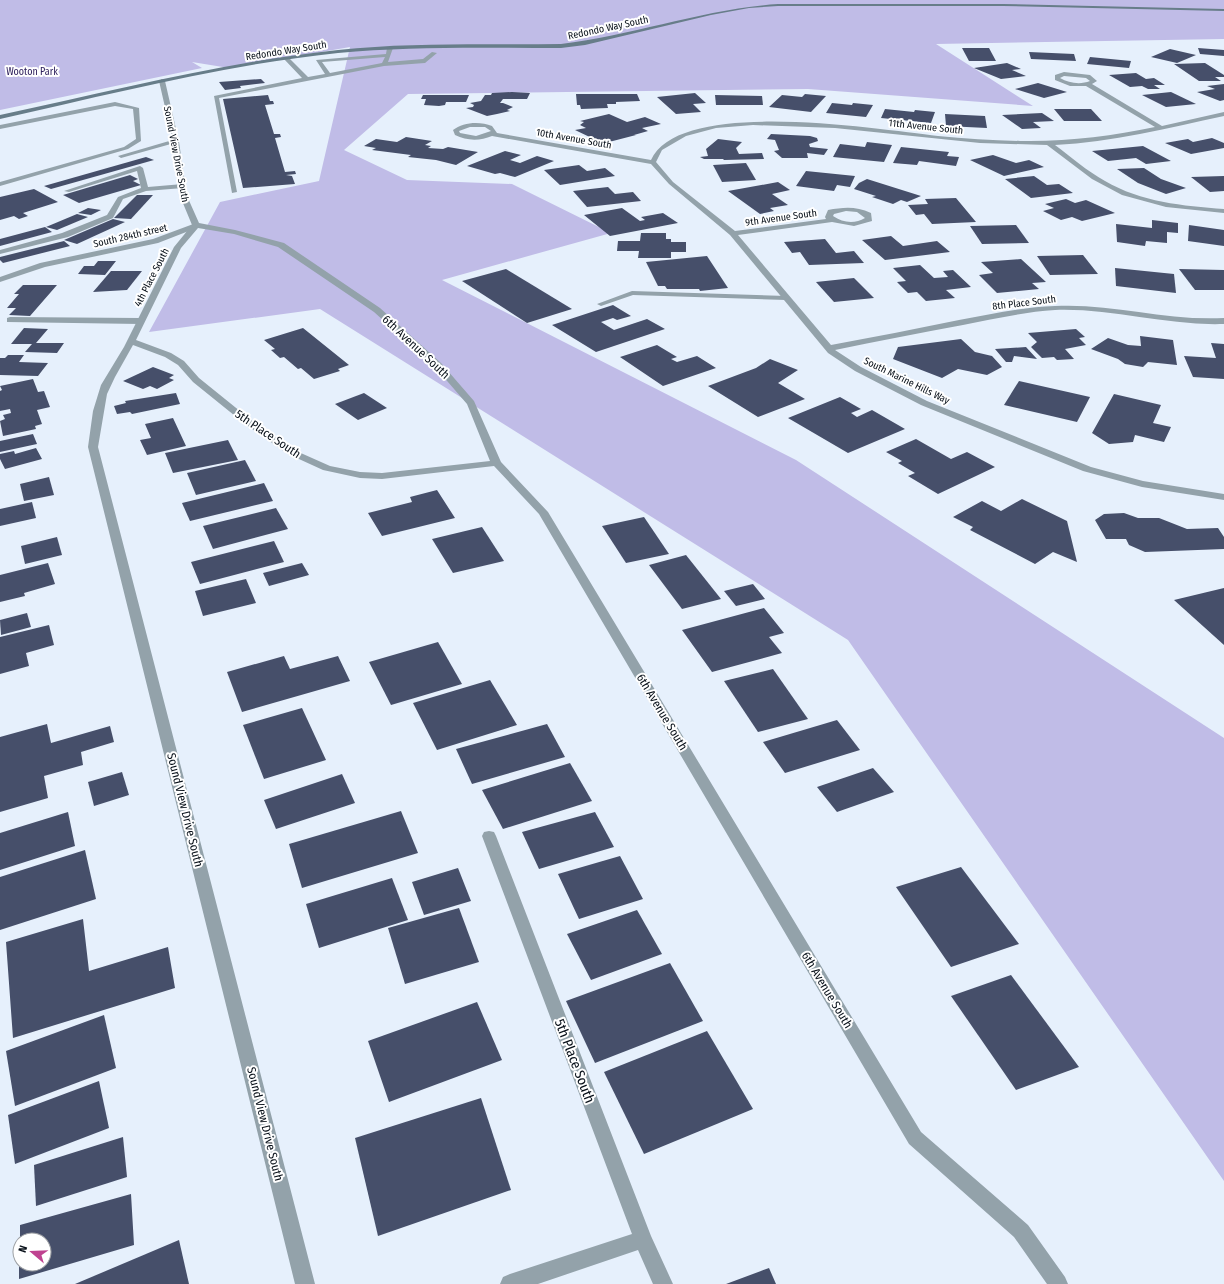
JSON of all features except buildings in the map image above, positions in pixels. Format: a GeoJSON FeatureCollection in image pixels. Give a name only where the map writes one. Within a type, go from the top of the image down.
{"type":"FeatureCollection","features":[{"type":"Feature","properties":{"kind":"street","name":"Redondo Way South"},"geometry":{"type":"LineString","coordinates":[[0,117],[162,81],[286,58],[344,51],[390,52],[561,46],[585,43],[711,14],[749,7],[778,5],[1003,5],[1224,10]]}},
{"type":"Feature","properties":{"kind":"street"},"geometry":{"type":"LineString","coordinates":[[384,64],[390,52]]}},
{"type":"Feature","properties":{"kind":"street"},"geometry":{"type":"LineString","coordinates":[[328,74],[318,60],[390,52]]}},
{"type":"Feature","properties":{"kind":"street"},"geometry":{"type":"LineString","coordinates":[[234,192],[216,97],[384,64],[425,61],[434,53]]}},
{"type":"Feature","properties":{"kind":"street"},"geometry":{"type":"LineString","coordinates":[[286,58],[306,79]]}},
{"type":"Feature","properties":{"kind":"street"},"geometry":{"type":"LineString","coordinates":[[1088,84],[1094,81],[1094,79],[1082,74],[1064,74],[1056,78],[1070,84],[1088,84],[1160,127]]}},
{"type":"Feature","properties":{"kind":"street","name":"Sound View Drive South"},"geometry":{"type":"LineString","coordinates":[[162,81],[176,141],[183,186],[190,216],[196,225]]}},
{"type":"Feature","properties":{"kind":"street"},"geometry":{"type":"LineString","coordinates":[[0,128],[103,106],[127,105],[136,108],[139,140],[126,148],[0,184]]}},
{"type":"Feature","properties":{"kind":"street","name":"11th Avenue South"},"geometry":{"type":"LineString","coordinates":[[653,162],[659,150],[672,140],[690,133],[712,128],[759,123],[811,124],[973,141],[1049,143],[1098,138],[1224,114]]}},
{"type":"Feature","properties":{"kind":"street"},"geometry":{"type":"LineString","coordinates":[[1209,117],[1219,121]]}},
{"type":"Feature","properties":{"kind":"street","name":"10th Avenue South"},"geometry":{"type":"LineString","coordinates":[[492,134],[494,132],[492,128],[482,125],[463,127],[455,132],[460,136],[471,138],[483,137],[492,134],[653,162]]}},
{"type":"Feature","properties":{"kind":"street"},"geometry":{"type":"LineString","coordinates":[[0,184],[23,183],[176,141]]}},
{"type":"Feature","properties":{"kind":"street"},"geometry":{"type":"LineString","coordinates":[[1049,143],[1111,187],[1137,198],[1169,205],[1224,211]]}},
{"type":"Feature","properties":{"kind":"street","name":"South Marine Hills Way"},"geometry":{"type":"LineString","coordinates":[[653,162],[671,183],[733,233],[828,348],[858,369],[924,403],[1087,469],[1142,484],[1224,497]]}},
{"type":"Feature","properties":{"kind":"street"},"geometry":{"type":"LineString","coordinates":[[67,191],[140,168],[145,189]]}},
{"type":"Feature","properties":{"kind":"street"},"geometry":{"type":"LineString","coordinates":[[2,252],[65,235],[110,216],[120,198],[145,189],[183,186]]}},
{"type":"Feature","properties":{"kind":"street","name":"9th Avenue South"},"geometry":{"type":"LineString","coordinates":[[733,233],[832,220],[856,224],[866,222],[869,217],[864,212],[846,209],[831,212],[829,217],[832,220]]}},
{"type":"Feature","properties":{"kind":"street","name":"South 284th street"},"geometry":{"type":"LineString","coordinates":[[0,280],[43,265],[144,244],[196,225]]}},
{"type":"Feature","properties":{"kind":"street","name":"4th Place South"},"geometry":{"type":"LineString","coordinates":[[132,342],[140,321],[178,247],[196,225]]}},
{"type":"Feature","properties":{"kind":"street","name":"6th Avenue South"},"geometry":{"type":"LineString","coordinates":[[196,225],[235,232],[281,245],[377,310],[438,365],[471,403],[496,463],[543,512],[915,1138],[1021,1231],[1058,1284]]}},
{"type":"Feature","properties":{"kind":"street"},"geometry":{"type":"LineString","coordinates":[[601,304],[632,293],[786,298]]}},
{"type":"Feature","properties":{"kind":"street","name":"8th Place South"},"geometry":{"type":"LineString","coordinates":[[828,348],[1010,313],[1055,308],[1097,309],[1148,317],[1198,322],[1224,321]]}},
{"type":"Feature","properties":{"kind":"street"},"geometry":{"type":"LineString","coordinates":[[10,320],[140,321]]}},
{"type":"Feature","properties":{"kind":"street","name":"Sound View Drive South"},"geometry":{"type":"LineString","coordinates":[[132,342],[109,378],[97,411],[93,447],[305,1284]]}},
{"type":"Feature","properties":{"kind":"street","name":"5th Place South"},"geometry":{"type":"LineString","coordinates":[[132,342],[168,355],[181,363],[196,380],[248,422],[291,452],[327,468],[360,475],[382,476],[496,463]]}},
{"type":"Feature","properties":{"kind":"street","name":"5th Place South"},"geometry":{"type":"LineString","coordinates":[[489,836],[643,1238],[663,1284]]}},
{"type":"Feature","properties":{"kind":"street"},"geometry":{"type":"LineString","coordinates":[[510,1284],[643,1238]]}},
{"type":"Feature","properties":{"kind":"green space","name":"Wooton Park"},"geometry":{"type":"Polygon","coordinates":[[[0,0],[1224,0],[1224,39],[936,44],[1033,106],[808,89],[408,94],[344,150],[407,180],[512,184],[611,233],[442,280],[796,460],[1224,738],[1224,1181],[848,640],[320,309],[149,332],[220,202],[319,181],[350,47],[229,68],[192,62],[202,68],[0,110],[0,0]]]}}]}
